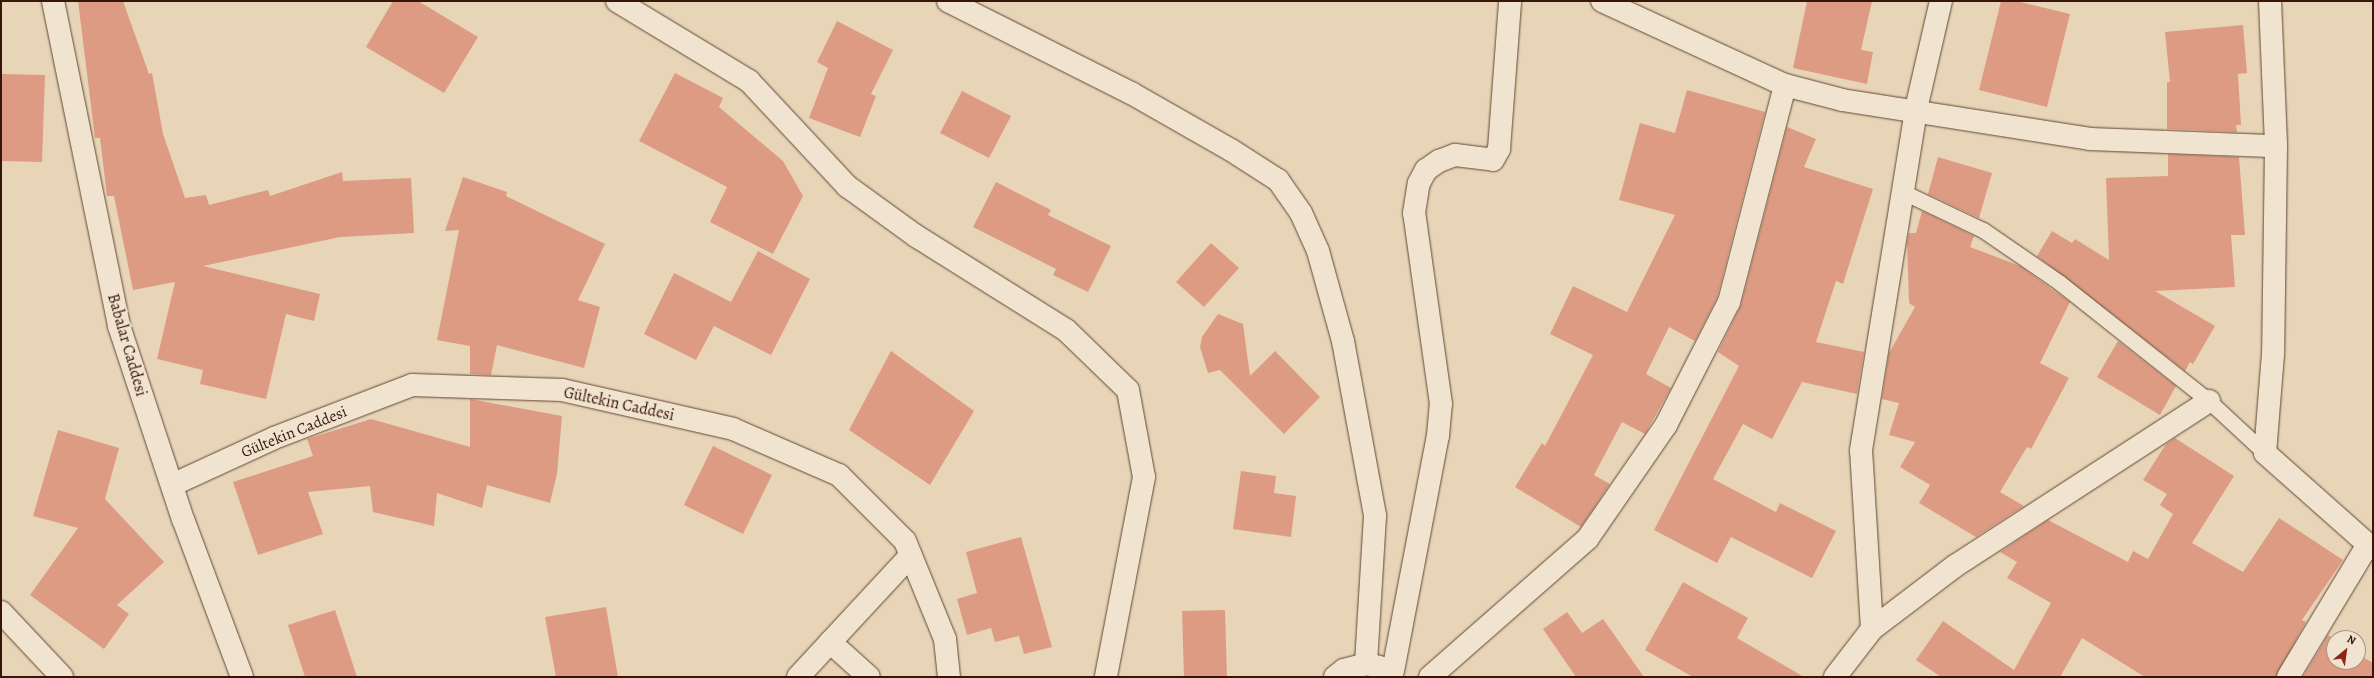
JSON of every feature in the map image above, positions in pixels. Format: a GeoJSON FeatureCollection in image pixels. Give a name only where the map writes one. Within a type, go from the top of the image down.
{"type":"FeatureCollection","features":[{"type":"Feature","properties":{"kind":"street","name":"Babalar Caddesi"},"geometry":{"type":"LineString","coordinates":[[53,1],[119,326],[172,485],[242,677]]}},
{"type":"Feature","properties":{"kind":"street"},"geometry":{"type":"LineString","coordinates":[[617,1],[749,81],[847,186],[916,236],[1066,330],[1128,390],[1144,477],[1106,677]]}},
{"type":"Feature","properties":{"kind":"street"},"geometry":{"type":"LineString","coordinates":[[948,1],[1131,93],[1231,150],[1278,180],[1301,213],[1318,251],[1343,341],[1375,516],[1366,664]]}},
{"type":"Feature","properties":{"kind":"street"},"geometry":{"type":"LineString","coordinates":[[1335,677],[1344,670],[1366,664],[1398,674],[1438,436],[1441,404],[1414,213],[1419,183],[1426,170],[1439,161],[1455,156],[1493,160],[1499,149],[1510,1]]}},
{"type":"Feature","properties":{"kind":"street"},"geometry":{"type":"LineString","coordinates":[[1602,1],[1785,85],[1842,100],[1916,110],[2090,139],[2276,146]]}},
{"type":"Feature","properties":{"kind":"street"},"geometry":{"type":"LineString","coordinates":[[1872,629],[1861,450],[1916,110],[1941,1]]}},
{"type":"Feature","properties":{"kind":"street"},"geometry":{"type":"LineString","coordinates":[[2270,1],[2276,146],[2273,354],[2266,452],[2370,547],[2288,677]]}},
{"type":"Feature","properties":{"kind":"street"},"geometry":{"type":"LineString","coordinates":[[1430,677],[1588,538],[1666,425],[1729,302],[1785,85]]}},
{"type":"Feature","properties":{"kind":"street","name":"Gültekin Caddesi"},"geometry":{"type":"LineString","coordinates":[[172,485],[274,438],[412,385],[562,390],[733,429],[840,475],[905,541],[945,639],[949,677]]}},
{"type":"Feature","properties":{"kind":"street"},"geometry":{"type":"LineString","coordinates":[[1835,677],[1872,629],[1955,566],[2209,401]]}},
{"type":"Feature","properties":{"kind":"street"},"geometry":{"type":"LineString","coordinates":[[798,677],[911,555]]}},
{"type":"Feature","properties":{"kind":"street"},"geometry":{"type":"LineString","coordinates":[[1,612],[62,677]]}},
{"type":"Feature","properties":{"kind":"street"},"geometry":{"type":"LineString","coordinates":[[830,642],[869,677]]}},
{"type":"Feature","properties":{"kind":"lane"},"geometry":{"type":"LineString","coordinates":[[1903,192],[1983,230],[2060,283],[2209,401],[2266,452]]}},
{"type":"Feature","properties":{"kind":"building"},"geometry":{"type":"Polygon","coordinates":[[[78,1],[123,1],[149,74],[152,73],[163,134],[185,198],[206,195],[209,205],[268,190],[270,196],[342,172],[343,181],[411,178],[414,233],[340,237],[203,266],[320,294],[314,321],[286,314],[266,399],[200,384],[203,370],[157,359],[175,282],[133,290],[114,196],[107,196],[100,138],[95,138],[78,1]]]}},
{"type":"Feature","properties":{"kind":"building"},"geometry":{"type":"Polygon","coordinates":[[[393,1],[418,1],[478,37],[444,93],[366,47],[393,1]]]}},
{"type":"Feature","properties":{"kind":"building"},"geometry":{"type":"Polygon","coordinates":[[[1807,1],[1872,1],[1861,50],[1873,52],[1867,84],[1793,68],[1807,1]]]}},
{"type":"Feature","properties":{"kind":"building"},"geometry":{"type":"Polygon","coordinates":[[[2001,1],[2016,1],[2070,14],[2047,107],[1979,90],[2001,1]]]}},
{"type":"Feature","properties":{"kind":"building"},"geometry":{"type":"Polygon","coordinates":[[[837,21],[893,50],[871,94],[876,96],[860,137],[809,118],[828,68],[817,62],[837,21]]]}},
{"type":"Feature","properties":{"kind":"building"},"geometry":{"type":"Polygon","coordinates":[[[2243,25],[2247,73],[2238,74],[2241,125],[2236,125],[2237,132],[2167,129],[2167,82],[2170,82],[2165,32],[2243,25]]]}},
{"type":"Feature","properties":{"kind":"building"},"geometry":{"type":"Polygon","coordinates":[[[675,73],[723,98],[719,107],[783,161],[803,196],[773,254],[710,222],[727,187],[639,141],[675,73]]]}},
{"type":"Feature","properties":{"kind":"building"},"geometry":{"type":"Polygon","coordinates":[[[1,74],[45,75],[42,162],[1,161],[1,74]]]}},
{"type":"Feature","properties":{"kind":"building"},"geometry":{"type":"Polygon","coordinates":[[[1687,90],[1765,112],[1717,298],[1695,341],[1669,327],[1646,374],[1671,388],[1645,434],[1622,422],[1594,475],[1610,484],[1581,527],[1515,487],[1542,443],[1545,446],[1593,355],[1550,334],[1573,286],[1627,312],[1675,215],[1619,200],[1640,123],[1675,133],[1687,90]]]}},
{"type":"Feature","properties":{"kind":"building"},"geometry":{"type":"Polygon","coordinates":[[[962,91],[1011,116],[989,158],[940,133],[962,91]]]}},
{"type":"Feature","properties":{"kind":"building"},"geometry":{"type":"Polygon","coordinates":[[[1787,127],[1816,139],[1804,167],[1873,189],[1843,284],[1836,281],[1816,342],[1864,352],[1857,394],[1802,382],[1772,439],[1743,424],[1713,479],[1776,512],[1780,503],[1836,531],[1812,578],[1731,537],[1717,563],[1654,530],[1739,366],[1718,352],[1741,305],[1787,127]]]}},
{"type":"Feature","properties":{"kind":"building"},"geometry":{"type":"Polygon","coordinates":[[[2168,154],[2239,157],[2245,235],[2231,235],[2235,287],[2155,291],[2215,326],[2193,364],[2190,362],[2185,371],[2037,256],[2052,231],[2072,243],[2075,239],[2109,260],[2106,178],[2168,176],[2168,154]]]}},
{"type":"Feature","properties":{"kind":"building"},"geometry":{"type":"Polygon","coordinates":[[[1938,157],[1992,173],[1979,218],[1928,194],[1938,157]]]}},
{"type":"Feature","properties":{"kind":"building"},"geometry":{"type":"Polygon","coordinates":[[[463,177],[507,192],[506,196],[605,244],[578,300],[600,307],[584,368],[497,345],[491,375],[470,374],[470,346],[437,340],[459,230],[445,231],[463,177]]]}},
{"type":"Feature","properties":{"kind":"building"},"geometry":{"type":"Polygon","coordinates":[[[996,182],[1051,210],[1048,215],[1111,246],[1088,292],[1053,275],[1056,269],[973,227],[996,182]]]}},
{"type":"Feature","properties":{"kind":"building"},"geometry":{"type":"Polygon","coordinates":[[[1922,211],[1974,236],[1970,247],[2020,266],[2070,302],[2040,363],[2069,378],[2031,449],[2027,447],[2000,492],[2024,506],[1976,537],[1919,503],[1930,485],[1900,467],[1915,442],[1889,435],[1899,403],[1882,399],[1889,353],[1915,307],[1909,303],[1907,242],[1909,233],[1916,233],[1922,211]]]}},
{"type":"Feature","properties":{"kind":"building"},"geometry":{"type":"Polygon","coordinates":[[[1211,243],[1239,268],[1204,307],[1176,282],[1211,243]]]}},
{"type":"Feature","properties":{"kind":"building"},"geometry":{"type":"Polygon","coordinates":[[[758,251],[810,279],[771,355],[714,326],[696,360],[644,334],[674,273],[731,302],[758,251]]]}},
{"type":"Feature","properties":{"kind":"building"},"geometry":{"type":"Polygon","coordinates":[[[1218,314],[1243,324],[1250,376],[1275,351],[1320,397],[1284,434],[1220,370],[1208,373],[1200,347],[1202,337],[1218,314]]]}},
{"type":"Feature","properties":{"kind":"building"},"geometry":{"type":"Polygon","coordinates":[[[2118,341],[2176,386],[2160,415],[2097,377],[2118,341]]]}},
{"type":"Feature","properties":{"kind":"building"},"geometry":{"type":"Polygon","coordinates":[[[891,351],[974,411],[930,485],[849,430],[891,351]]]}},
{"type":"Feature","properties":{"kind":"building"},"geometry":{"type":"Polygon","coordinates":[[[470,399],[562,416],[557,474],[550,503],[487,485],[482,508],[437,493],[434,526],[373,512],[370,486],[308,492],[323,534],[258,555],[233,482],[313,456],[307,439],[371,419],[470,447],[470,399]]]}},
{"type":"Feature","properties":{"kind":"building"},"geometry":{"type":"Polygon","coordinates":[[[58,430],[119,448],[105,499],[164,562],[117,605],[129,614],[104,649],[30,595],[78,528],[33,516],[58,430]]]}},
{"type":"Feature","properties":{"kind":"building"},"geometry":{"type":"Polygon","coordinates":[[[2175,438],[2234,476],[2192,543],[2243,572],[2279,518],[2343,560],[2302,620],[2306,622],[2276,677],[2145,677],[2082,638],[2060,677],[1941,677],[1916,660],[1943,621],[2014,670],[2051,603],[2007,578],[2017,562],[2000,552],[2048,520],[2128,562],[2133,551],[2148,559],[2173,514],[2160,505],[2167,494],[2143,480],[2166,444],[2175,438]]]}},
{"type":"Feature","properties":{"kind":"building"},"geometry":{"type":"Polygon","coordinates":[[[713,446],[772,475],[743,534],[684,505],[713,446]]]}},
{"type":"Feature","properties":{"kind":"building"},"geometry":{"type":"Polygon","coordinates":[[[1241,471],[1276,476],[1274,493],[1296,496],[1291,537],[1233,529],[1241,471]]]}},
{"type":"Feature","properties":{"kind":"building"},"geometry":{"type":"Polygon","coordinates":[[[1021,537],[1052,647],[1024,654],[1019,636],[995,642],[991,628],[967,635],[957,599],[977,593],[966,552],[1021,537]]]}},
{"type":"Feature","properties":{"kind":"building"},"geometry":{"type":"Polygon","coordinates":[[[1683,582],[1748,618],[1737,638],[1804,677],[1693,677],[1645,650],[1683,582]]]}},
{"type":"Feature","properties":{"kind":"building"},"geometry":{"type":"Polygon","coordinates":[[[606,607],[618,677],[556,677],[545,617],[606,607]]]}},
{"type":"Feature","properties":{"kind":"building"},"geometry":{"type":"Polygon","coordinates":[[[335,610],[357,677],[305,677],[288,625],[335,610]]]}},
{"type":"Feature","properties":{"kind":"building"},"geometry":{"type":"Polygon","coordinates":[[[1225,610],[1227,677],[1184,677],[1182,611],[1225,610]]]}},
{"type":"Feature","properties":{"kind":"building"},"geometry":{"type":"Polygon","coordinates":[[[1567,612],[1582,633],[1603,619],[1644,677],[1576,677],[1543,629],[1567,612]]]}},
{"type":"Feature","properties":{"kind":"building"},"geometry":{"type":"Polygon","coordinates":[[[2326,638],[2326,670],[2366,670],[2366,659],[2373,663],[2373,677],[2303,677],[2326,638]]]}}]}
